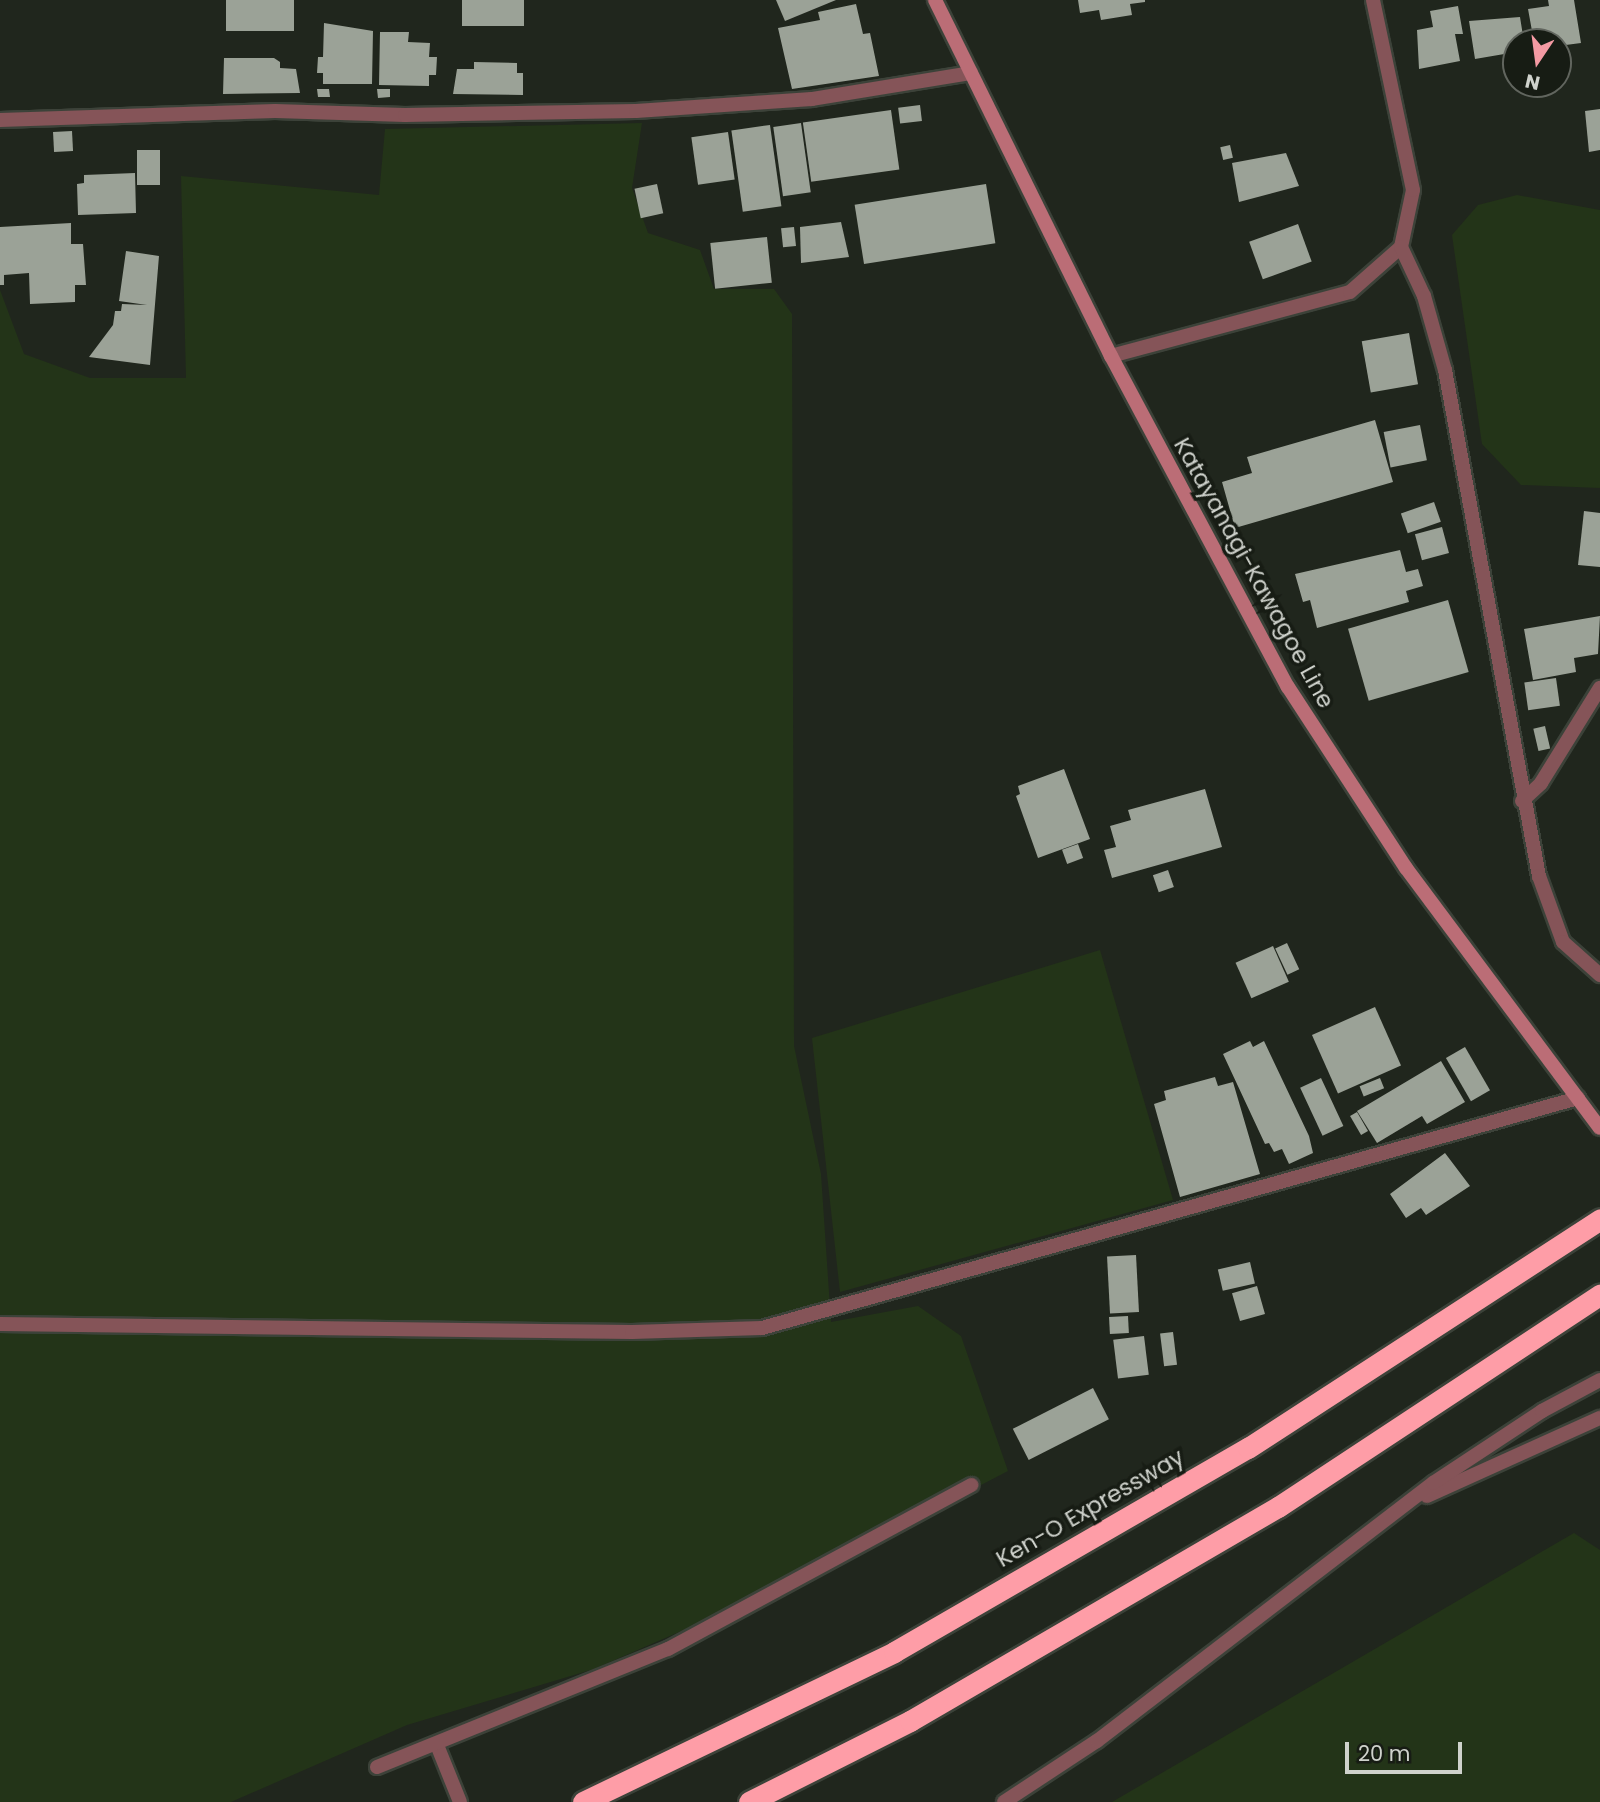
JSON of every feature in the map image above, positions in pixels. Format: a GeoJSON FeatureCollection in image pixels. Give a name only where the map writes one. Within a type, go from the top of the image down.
{"type":"FeatureCollection","features":[{"type":"Feature","properties":{"kind":"highway","name":"Ken-O Expressway"},"geometry":{"type":"LineString","coordinates":[[583,1802],[894,1652],[1248,1448],[1600,1219]]}},
{"type":"Feature","properties":{"kind":"highway"},"geometry":{"type":"LineString","coordinates":[[749,1802],[910,1721],[1278,1507],[1600,1295]]}},
{"type":"Feature","properties":{"kind":"main road","name":"Katayanagi-Kawagoe Line"},"geometry":{"type":"LineString","coordinates":[[935,0],[1111,356],[1288,687],[1406,868],[1600,1128]]}},
{"type":"Feature","properties":{"kind":"street"},"geometry":{"type":"LineString","coordinates":[[1373,0],[1413,190],[1401,247],[1423,296],[1445,370],[1522,801],[1539,876],[1563,942],[1600,975]]}},
{"type":"Feature","properties":{"kind":"street"},"geometry":{"type":"LineString","coordinates":[[0,120],[261,111],[405,116],[636,111],[813,99],[971,73]]}},
{"type":"Feature","properties":{"kind":"street"},"geometry":{"type":"LineString","coordinates":[[1111,356],[1350,292],[1401,247]]}},
{"type":"Feature","properties":{"kind":"street"},"geometry":{"type":"LineString","coordinates":[[1522,801],[1541,783],[1600,688]]}},
{"type":"Feature","properties":{"kind":"street"},"geometry":{"type":"LineString","coordinates":[[0,1324],[632,1332],[762,1328],[1578,1098]]}},
{"type":"Feature","properties":{"kind":"street"},"geometry":{"type":"LineString","coordinates":[[1004,1802],[1097,1741],[1363,1535],[1478,1452],[1600,1380]]}},
{"type":"Feature","properties":{"kind":"street"},"geometry":{"type":"LineString","coordinates":[[1363,1535],[1441,1489],[1600,1418]]}},
{"type":"Feature","properties":{"kind":"street"},"geometry":{"type":"LineString","coordinates":[[377,1767],[437,1745],[668,1649],[971,1485]]}},
{"type":"Feature","properties":{"kind":"street"},"geometry":{"type":"LineString","coordinates":[[437,1745],[460,1802]]}},
{"type":"Feature","properties":{"kind":"green space"},"geometry":{"type":"Polygon","coordinates":[[[642,123],[632,188],[648,233],[700,250],[714,289],[774,289],[792,314],[794,1046],[821,1174],[831,1322],[918,1306],[961,1336],[1008,1471],[801,1579],[594,1669],[407,1725],[231,1802],[0,1802],[0,290],[24,354],[90,378],[186,378],[181,176],[379,195],[385,129],[642,123]]]}},
{"type":"Feature","properties":{"kind":"green space"},"geometry":{"type":"Polygon","coordinates":[[[1517,195],[1600,210],[1600,488],[1521,485],[1482,444],[1452,235],[1478,205],[1517,195]]]}},
{"type":"Feature","properties":{"kind":"green space"},"geometry":{"type":"Polygon","coordinates":[[[1100,950],[1173,1200],[840,1292],[812,1038],[1100,950]]]}},
{"type":"Feature","properties":{"kind":"green space"},"geometry":{"type":"Polygon","coordinates":[[[1574,1533],[1600,1550],[1600,1802],[1112,1802],[1574,1533]]]}},
{"type":"Feature","properties":{"kind":"building"},"geometry":{"type":"Polygon","coordinates":[[[226,0],[294,0],[294,31],[226,31],[226,0]]]}},
{"type":"Feature","properties":{"kind":"building"},"geometry":{"type":"Polygon","coordinates":[[[462,0],[524,0],[524,26],[462,26],[462,0]]]}},
{"type":"Feature","properties":{"kind":"building"},"geometry":{"type":"Polygon","coordinates":[[[776,0],[836,0],[785,21],[776,0]]]}},
{"type":"Feature","properties":{"kind":"building"},"geometry":{"type":"Polygon","coordinates":[[[1078,0],[1145,2],[1130,4],[1132,15],[1101,20],[1099,10],[1080,13],[1078,0]]]}},
{"type":"Feature","properties":{"kind":"building"},"geometry":{"type":"Polygon","coordinates":[[[1548,0],[1574,0],[1581,43],[1572,44],[1572,28],[1531,28],[1528,9],[1549,6],[1548,0]]]}},
{"type":"Feature","properties":{"kind":"building"},"geometry":{"type":"Polygon","coordinates":[[[856,4],[863,34],[870,33],[879,76],[792,89],[778,28],[820,20],[818,12],[856,4]]]}},
{"type":"Feature","properties":{"kind":"building"},"geometry":{"type":"Polygon","coordinates":[[[1458,6],[1463,34],[1455,34],[1460,61],[1419,69],[1417,30],[1433,27],[1430,11],[1458,6]]]}},
{"type":"Feature","properties":{"kind":"building"},"geometry":{"type":"Polygon","coordinates":[[[1520,17],[1522,28],[1502,28],[1502,54],[1475,59],[1469,21],[1520,17]]]}},
{"type":"Feature","properties":{"kind":"building"},"geometry":{"type":"Polygon","coordinates":[[[324,23],[373,31],[372,84],[323,84],[323,73],[317,73],[318,57],[323,57],[324,23]]]}},
{"type":"Feature","properties":{"kind":"building"},"geometry":{"type":"Polygon","coordinates":[[[380,32],[409,32],[408,42],[430,43],[429,57],[437,57],[436,75],[429,75],[429,86],[379,85],[380,32]]]}},
{"type":"Feature","properties":{"kind":"building"},"geometry":{"type":"Polygon","coordinates":[[[224,58],[274,58],[280,62],[280,68],[296,69],[300,93],[223,94],[224,58]]]}},
{"type":"Feature","properties":{"kind":"building"},"geometry":{"type":"Polygon","coordinates":[[[474,62],[517,63],[517,73],[523,73],[523,95],[453,94],[457,69],[474,69],[474,62]]]}},
{"type":"Feature","properties":{"kind":"building"},"geometry":{"type":"Polygon","coordinates":[[[317,89],[329,89],[330,97],[318,97],[317,89]]]}},
{"type":"Feature","properties":{"kind":"building"},"geometry":{"type":"Polygon","coordinates":[[[377,89],[390,89],[390,97],[378,98],[377,89]]]}},
{"type":"Feature","properties":{"kind":"building"},"geometry":{"type":"Polygon","coordinates":[[[920,105],[922,121],[900,124],[898,108],[920,105]]]}},
{"type":"Feature","properties":{"kind":"building"},"geometry":{"type":"Polygon","coordinates":[[[1600,109],[1600,150],[1589,152],[1585,111],[1600,109]]]}},
{"type":"Feature","properties":{"kind":"building"},"geometry":{"type":"Polygon","coordinates":[[[891,110],[899,169],[811,182],[803,122],[891,110]]]}},
{"type":"Feature","properties":{"kind":"building"},"geometry":{"type":"Polygon","coordinates":[[[801,123],[811,192],[783,196],[773,127],[801,123]]]}},
{"type":"Feature","properties":{"kind":"building"},"geometry":{"type":"Polygon","coordinates":[[[770,125],[781,206],[743,212],[731,130],[770,125]]]}},
{"type":"Feature","properties":{"kind":"building"},"geometry":{"type":"Polygon","coordinates":[[[72,131],[73,151],[54,152],[53,132],[72,131]]]}},
{"type":"Feature","properties":{"kind":"building"},"geometry":{"type":"Polygon","coordinates":[[[728,132],[735,180],[698,185],[691,137],[728,132]]]}},
{"type":"Feature","properties":{"kind":"building"},"geometry":{"type":"Polygon","coordinates":[[[1230,145],[1233,158],[1223,160],[1220,147],[1230,145]]]}},
{"type":"Feature","properties":{"kind":"building"},"geometry":{"type":"Polygon","coordinates":[[[137,150],[160,150],[160,185],[137,185],[137,150]]]}},
{"type":"Feature","properties":{"kind":"building"},"geometry":{"type":"Polygon","coordinates":[[[1286,153],[1299,186],[1239,202],[1232,163],[1286,153]]]}},
{"type":"Feature","properties":{"kind":"building"},"geometry":{"type":"Polygon","coordinates":[[[135,173],[136,213],[78,215],[77,184],[84,183],[84,175],[135,173]]]}},
{"type":"Feature","properties":{"kind":"building"},"geometry":{"type":"Polygon","coordinates":[[[657,184],[663,213],[641,218],[635,189],[657,184]]]}},
{"type":"Feature","properties":{"kind":"building"},"geometry":{"type":"Polygon","coordinates":[[[986,184],[995,243],[864,264],[855,205],[986,184]]]}},
{"type":"Feature","properties":{"kind":"building"},"geometry":{"type":"Polygon","coordinates":[[[841,222],[849,257],[801,263],[800,227],[841,222]]]}},
{"type":"Feature","properties":{"kind":"building"},"geometry":{"type":"Polygon","coordinates":[[[71,223],[71,244],[83,244],[86,285],[75,285],[75,302],[30,304],[29,273],[4,275],[4,285],[0,285],[0,227],[71,223]]]}},
{"type":"Feature","properties":{"kind":"building"},"geometry":{"type":"Polygon","coordinates":[[[1298,224],[1312,262],[1263,279],[1249,242],[1298,224]]]}},
{"type":"Feature","properties":{"kind":"building"},"geometry":{"type":"Polygon","coordinates":[[[794,227],[796,246],[783,247],[781,228],[794,227]]]}},
{"type":"Feature","properties":{"kind":"building"},"geometry":{"type":"Polygon","coordinates":[[[767,237],[772,283],[715,289],[710,243],[767,237]]]}},
{"type":"Feature","properties":{"kind":"building"},"geometry":{"type":"Polygon","coordinates":[[[126,251],[159,256],[150,365],[89,357],[113,325],[115,311],[121,311],[122,304],[147,305],[119,301],[126,251]]]}},
{"type":"Feature","properties":{"kind":"building"},"geometry":{"type":"Polygon","coordinates":[[[1409,333],[1418,384],[1371,393],[1362,341],[1409,333]]]}},
{"type":"Feature","properties":{"kind":"building"},"geometry":{"type":"Polygon","coordinates":[[[1375,420],[1393,482],[1235,528],[1222,482],[1252,473],[1247,457],[1375,420]]]}},
{"type":"Feature","properties":{"kind":"building"},"geometry":{"type":"Polygon","coordinates":[[[1420,425],[1427,460],[1391,467],[1384,432],[1420,425]]]}},
{"type":"Feature","properties":{"kind":"building"},"geometry":{"type":"Polygon","coordinates":[[[1434,502],[1441,522],[1408,533],[1401,513],[1434,502]]]}},
{"type":"Feature","properties":{"kind":"building"},"geometry":{"type":"Polygon","coordinates":[[[1584,511],[1600,513],[1600,567],[1578,565],[1584,511]]]}},
{"type":"Feature","properties":{"kind":"building"},"geometry":{"type":"Polygon","coordinates":[[[1442,527],[1449,553],[1422,560],[1415,534],[1442,527]]]}},
{"type":"Feature","properties":{"kind":"building"},"geometry":{"type":"Polygon","coordinates":[[[1400,550],[1406,572],[1418,569],[1423,586],[1406,591],[1409,602],[1317,628],[1310,600],[1303,602],[1295,574],[1400,550]]]}},
{"type":"Feature","properties":{"kind":"building"},"geometry":{"type":"Polygon","coordinates":[[[1448,600],[1469,672],[1369,701],[1348,629],[1448,600]]]}},
{"type":"Feature","properties":{"kind":"building"},"geometry":{"type":"Polygon","coordinates":[[[1600,616],[1598,654],[1574,658],[1576,672],[1533,680],[1524,629],[1600,616]]]}},
{"type":"Feature","properties":{"kind":"building"},"geometry":{"type":"Polygon","coordinates":[[[1556,678],[1560,706],[1528,710],[1524,682],[1556,678]]]}},
{"type":"Feature","properties":{"kind":"building"},"geometry":{"type":"Polygon","coordinates":[[[1545,726],[1550,748],[1538,751],[1533,729],[1545,726]]]}},
{"type":"Feature","properties":{"kind":"building"},"geometry":{"type":"Polygon","coordinates":[[[1064,769],[1090,839],[1038,858],[1016,796],[1020,794],[1018,786],[1064,769]]]}},
{"type":"Feature","properties":{"kind":"building"},"geometry":{"type":"Polygon","coordinates":[[[1205,789],[1222,847],[1112,878],[1104,850],[1116,847],[1110,826],[1131,820],[1128,810],[1205,789]]]}},
{"type":"Feature","properties":{"kind":"building"},"geometry":{"type":"Polygon","coordinates":[[[1078,844],[1083,858],[1067,864],[1062,850],[1078,844]]]}},
{"type":"Feature","properties":{"kind":"building"},"geometry":{"type":"Polygon","coordinates":[[[1168,870],[1174,887],[1159,892],[1153,875],[1168,870]]]}},
{"type":"Feature","properties":{"kind":"building"},"geometry":{"type":"Polygon","coordinates":[[[1287,943],[1299,969],[1287,975],[1275,948],[1287,943]]]}},
{"type":"Feature","properties":{"kind":"building"},"geometry":{"type":"Polygon","coordinates":[[[1273,946],[1289,982],[1251,998],[1236,963],[1273,946]]]}},
{"type":"Feature","properties":{"kind":"building"},"geometry":{"type":"Polygon","coordinates":[[[1375,1007],[1401,1065],[1338,1094],[1312,1035],[1375,1007]]]}},
{"type":"Feature","properties":{"kind":"building"},"geometry":{"type":"Polygon","coordinates":[[[1250,1041],[1253,1047],[1264,1041],[1309,1136],[1313,1153],[1289,1164],[1282,1149],[1274,1152],[1269,1143],[1265,1144],[1223,1054],[1250,1041]]]}},
{"type":"Feature","properties":{"kind":"building"},"geometry":{"type":"Polygon","coordinates":[[[1465,1047],[1490,1090],[1471,1101],[1446,1058],[1465,1047]]]}},
{"type":"Feature","properties":{"kind":"building"},"geometry":{"type":"Polygon","coordinates":[[[1441,1061],[1465,1102],[1427,1124],[1422,1116],[1377,1143],[1357,1111],[1441,1061]]]}},
{"type":"Feature","properties":{"kind":"building"},"geometry":{"type":"Polygon","coordinates":[[[1215,1077],[1218,1086],[1233,1082],[1260,1174],[1180,1197],[1154,1104],[1166,1100],[1164,1091],[1215,1077]]]}},
{"type":"Feature","properties":{"kind":"building"},"geometry":{"type":"Polygon","coordinates":[[[1321,1078],[1343,1126],[1323,1136],[1300,1088],[1321,1078]]]}},
{"type":"Feature","properties":{"kind":"building"},"geometry":{"type":"Polygon","coordinates":[[[1380,1078],[1384,1088],[1364,1096],[1360,1086],[1380,1078]]]}},
{"type":"Feature","properties":{"kind":"building"},"geometry":{"type":"Polygon","coordinates":[[[1357,1112],[1368,1131],[1361,1135],[1350,1116],[1357,1112]]]}},
{"type":"Feature","properties":{"kind":"building"},"geometry":{"type":"Polygon","coordinates":[[[1445,1153],[1470,1186],[1426,1215],[1421,1208],[1406,1218],[1390,1194],[1445,1153]]]}},
{"type":"Feature","properties":{"kind":"building"},"geometry":{"type":"Polygon","coordinates":[[[1136,1255],[1139,1312],[1110,1313],[1107,1257],[1136,1255]]]}},
{"type":"Feature","properties":{"kind":"building"},"geometry":{"type":"Polygon","coordinates":[[[1250,1262],[1255,1283],[1223,1291],[1218,1269],[1250,1262]]]}},
{"type":"Feature","properties":{"kind":"building"},"geometry":{"type":"Polygon","coordinates":[[[1257,1286],[1265,1314],[1240,1321],[1232,1293],[1257,1286]]]}},
{"type":"Feature","properties":{"kind":"building"},"geometry":{"type":"Polygon","coordinates":[[[1128,1316],[1129,1333],[1110,1334],[1109,1317],[1128,1316]]]}},
{"type":"Feature","properties":{"kind":"building"},"geometry":{"type":"Polygon","coordinates":[[[1173,1332],[1177,1365],[1164,1366],[1160,1334],[1173,1332]]]}},
{"type":"Feature","properties":{"kind":"building"},"geometry":{"type":"Polygon","coordinates":[[[1144,1336],[1149,1375],[1118,1378],[1113,1340],[1144,1336]]]}},
{"type":"Feature","properties":{"kind":"building"},"geometry":{"type":"Polygon","coordinates":[[[1093,1388],[1109,1419],[1029,1460],[1013,1429],[1093,1388]]]}}]}
